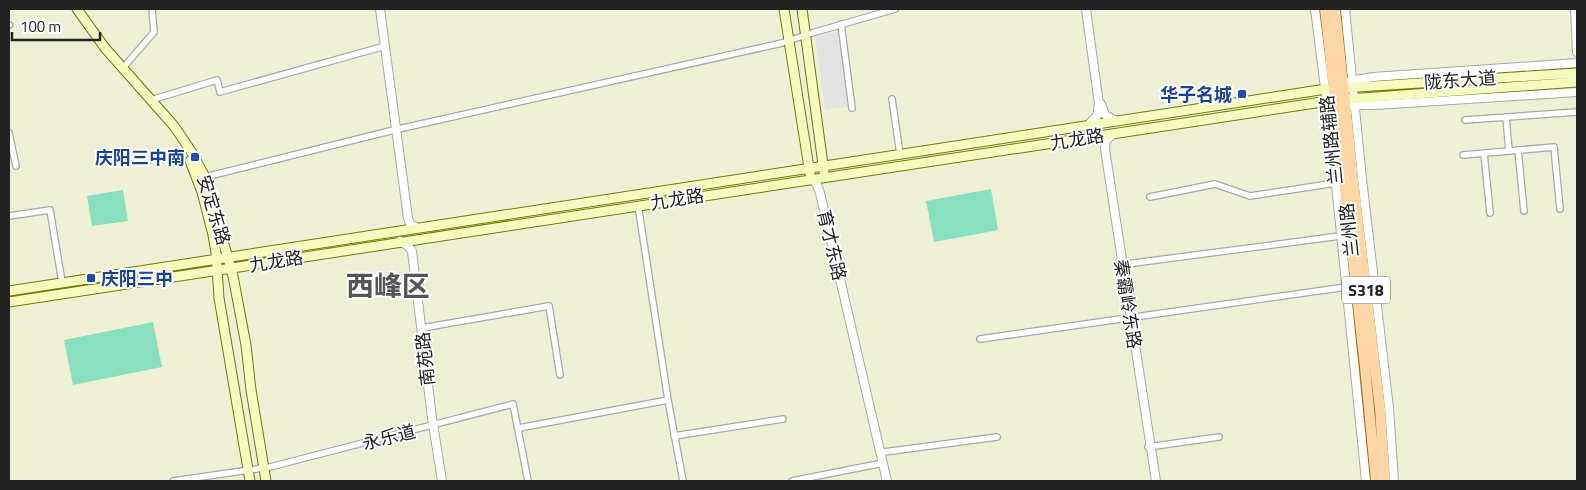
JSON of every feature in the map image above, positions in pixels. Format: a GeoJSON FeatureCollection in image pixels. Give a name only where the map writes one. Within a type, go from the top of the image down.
{"type":"FeatureCollection","features":[{"type":"Feature","properties":{"kind":"main road","name":"安定东路"},"geometry":{"type":"LineString","coordinates":[[71,9],[101,51],[170,129],[192,164],[202,192],[213,235],[217,258],[219,298],[244,470],[250,481]]}},
{"type":"Feature","properties":{"kind":"main road","name":"安定东路"},"geometry":{"type":"LineString","coordinates":[[77,9],[105,48],[183,138],[205,177],[231,268],[246,345],[251,390],[266,481]]}},
{"type":"Feature","properties":{"kind":"main road","name":"育才东路"},"geometry":{"type":"LineString","coordinates":[[784,9],[808,169],[812,179]]}},
{"type":"Feature","properties":{"kind":"main road","name":"育才东路"},"geometry":{"type":"LineString","coordinates":[[802,9],[824,177]]}},
{"type":"Feature","properties":{"kind":"main road","name":"兰州路"},"geometry":{"type":"LineString","coordinates":[[1325,9],[1342,93],[1380,409],[1385,481]]}},
{"type":"Feature","properties":{"kind":"main road","name":"兰州路"},"geometry":{"type":"LineString","coordinates":[[1335,9],[1376,481]]}},
{"type":"Feature","properties":{"kind":"main road","name":"陇东大道"},"geometry":{"type":"LineString","coordinates":[[1342,93],[1577,72]]}},
{"type":"Feature","properties":{"kind":"main road","name":"陇东大道"},"geometry":{"type":"LineString","coordinates":[[1342,93],[1577,82]]}},
{"type":"Feature","properties":{"kind":"main road","name":"九龙路"},"geometry":{"type":"LineString","coordinates":[[9,291],[1117,121],[1342,93]]}},
{"type":"Feature","properties":{"kind":"main road","name":"九龙路"},"geometry":{"type":"LineString","coordinates":[[9,302],[1087,137],[1342,93]]}},
{"type":"Feature","properties":{"kind":"street"},"geometry":{"type":"LineString","coordinates":[[123,68],[154,32],[152,9]]}},
{"type":"Feature","properties":{"kind":"street"},"geometry":{"type":"LineString","coordinates":[[379,9],[408,218],[410,224],[418,228]]}},
{"type":"Feature","properties":{"kind":"street"},"geometry":{"type":"LineString","coordinates":[[205,177],[396,129],[789,41],[895,9]]}},
{"type":"Feature","properties":{"kind":"street"},"geometry":{"type":"LineString","coordinates":[[1087,9],[1102,110],[1107,118],[1117,121]]}},
{"type":"Feature","properties":{"kind":"street"},"geometry":{"type":"LineString","coordinates":[[1087,9],[1099,104],[1097,116],[1087,126]]}},
{"type":"Feature","properties":{"kind":"street","name":"兰州路辅路"},"geometry":{"type":"LineString","coordinates":[[1315,9],[1342,93],[1362,179],[1390,408],[1394,481]]}},
{"type":"Feature","properties":{"kind":"street","name":"兰州路辅路"},"geometry":{"type":"LineString","coordinates":[[1345,9],[1336,184],[1366,481]]}},
{"type":"Feature","properties":{"kind":"street"},"geometry":{"type":"LineString","coordinates":[[1575,9],[1577,52]]}},
{"type":"Feature","properties":{"kind":"street"},"geometry":{"type":"LineString","coordinates":[[841,24],[852,108]]}},
{"type":"Feature","properties":{"kind":"street"},"geometry":{"type":"LineString","coordinates":[[151,100],[217,80],[220,92],[383,46]]}},
{"type":"Feature","properties":{"kind":"street"},"geometry":{"type":"LineString","coordinates":[[1342,93],[1383,76],[1577,63]]}},
{"type":"Feature","properties":{"kind":"street"},"geometry":{"type":"LineString","coordinates":[[1342,93],[1577,92]]}},
{"type":"Feature","properties":{"kind":"street"},"geometry":{"type":"LineString","coordinates":[[892,99],[900,154]]}},
{"type":"Feature","properties":{"kind":"street"},"geometry":{"type":"LineString","coordinates":[[1465,120],[1577,112]]}},
{"type":"Feature","properties":{"kind":"street"},"geometry":{"type":"LineString","coordinates":[[1506,117],[1509,151]]}},
{"type":"Feature","properties":{"kind":"street"},"geometry":{"type":"LineString","coordinates":[[396,129],[406,218],[404,226],[399,231]]}},
{"type":"Feature","properties":{"kind":"street","name":"秦霸岭东路"},"geometry":{"type":"LineString","coordinates":[[1116,132],[1106,140],[1104,149],[1120,265]]}},
{"type":"Feature","properties":{"kind":"street"},"geometry":{"type":"LineString","coordinates":[[9,134],[16,166]]}},
{"type":"Feature","properties":{"kind":"street","name":"秦霸岭东路"},"geometry":{"type":"LineString","coordinates":[[1087,137],[1097,141],[1102,150],[1155,481]]}},
{"type":"Feature","properties":{"kind":"street"},"geometry":{"type":"LineString","coordinates":[[1463,155],[1554,147],[1560,209]]}},
{"type":"Feature","properties":{"kind":"street"},"geometry":{"type":"LineString","coordinates":[[1518,150],[1524,211]]}},
{"type":"Feature","properties":{"kind":"street"},"geometry":{"type":"LineString","coordinates":[[1484,153],[1490,213]]}},
{"type":"Feature","properties":{"kind":"street","name":"育才东路"},"geometry":{"type":"LineString","coordinates":[[824,177],[824,192],[889,481]]}},
{"type":"Feature","properties":{"kind":"street","name":"育才东路"},"geometry":{"type":"LineString","coordinates":[[812,179],[820,193],[889,481]]}},
{"type":"Feature","properties":{"kind":"street"},"geometry":{"type":"LineString","coordinates":[[1150,197],[1215,184],[1250,196],[1336,184]]}},
{"type":"Feature","properties":{"kind":"street"},"geometry":{"type":"LineString","coordinates":[[638,205],[668,400],[683,481]]}},
{"type":"Feature","properties":{"kind":"street"},"geometry":{"type":"LineString","coordinates":[[9,216],[50,210],[62,282]]}},
{"type":"Feature","properties":{"kind":"street"},"geometry":{"type":"LineString","coordinates":[[1120,265],[1340,236]]}},
{"type":"Feature","properties":{"kind":"street","name":"南苑路"},"geometry":{"type":"LineString","coordinates":[[420,238],[414,247],[434,426],[443,481]]}},
{"type":"Feature","properties":{"kind":"street","name":"南苑路"},"geometry":{"type":"LineString","coordinates":[[400,241],[412,251],[423,327]]}},
{"type":"Feature","properties":{"kind":"street"},"geometry":{"type":"LineString","coordinates":[[980,339],[1346,287]]}},
{"type":"Feature","properties":{"kind":"street"},"geometry":{"type":"LineString","coordinates":[[423,327],[550,306],[560,375]]}},
{"type":"Feature","properties":{"kind":"street"},"geometry":{"type":"LineString","coordinates":[[528,481],[519,428],[668,400]]}},
{"type":"Feature","properties":{"kind":"street","name":"永乐道"},"geometry":{"type":"LineString","coordinates":[[173,481],[263,468],[434,426],[513,404],[519,428]]}},
{"type":"Feature","properties":{"kind":"street"},"geometry":{"type":"LineString","coordinates":[[674,436],[782,419]]}},
{"type":"Feature","properties":{"kind":"street"},"geometry":{"type":"LineString","coordinates":[[884,452],[997,437]]}},
{"type":"Feature","properties":{"kind":"street"},"geometry":{"type":"LineString","coordinates":[[1149,447],[1219,437]]}},
{"type":"Feature","properties":{"kind":"street"},"geometry":{"type":"LineString","coordinates":[[792,481],[883,462]]}},
{"type":"Feature","properties":{"kind":"green space"},"geometry":{"type":"Polygon","coordinates":[[[9,9],[1577,9],[1577,481],[9,481],[9,9]]]}},
{"type":"Feature","properties":{"kind":"green space"},"geometry":{"type":"Polygon","coordinates":[[[991,189],[998,230],[934,242],[926,201],[991,189]]]}},
{"type":"Feature","properties":{"kind":"green space"},"geometry":{"type":"Polygon","coordinates":[[[123,190],[128,221],[92,226],[87,196],[123,190]]]}},
{"type":"Feature","properties":{"kind":"green space"},"geometry":{"type":"Polygon","coordinates":[[[153,322],[162,367],[73,385],[64,340],[153,322]]]}},
{"type":"Feature","properties":{"kind":"shaded area"},"geometry":{"type":"Polygon","coordinates":[[[839,31],[850,107],[825,109],[815,37],[839,31]]]}},
{"type":"Feature","properties":{"kind":"place","name":"华子名城"},"geometry":{"type":"Point","coordinates":[1242,94]}},
{"type":"Feature","properties":{"kind":"place","name":"庆阳三中南"},"geometry":{"type":"Point","coordinates":[195,157]}},
{"type":"Feature","properties":{"kind":"place","name":"庆阳三中"},"geometry":{"type":"Point","coordinates":[91,278]}},
{"type":"Feature","properties":{"kind":"district","name":"西峰区"},"geometry":{"type":"Point","coordinates":[388,285]}}]}
